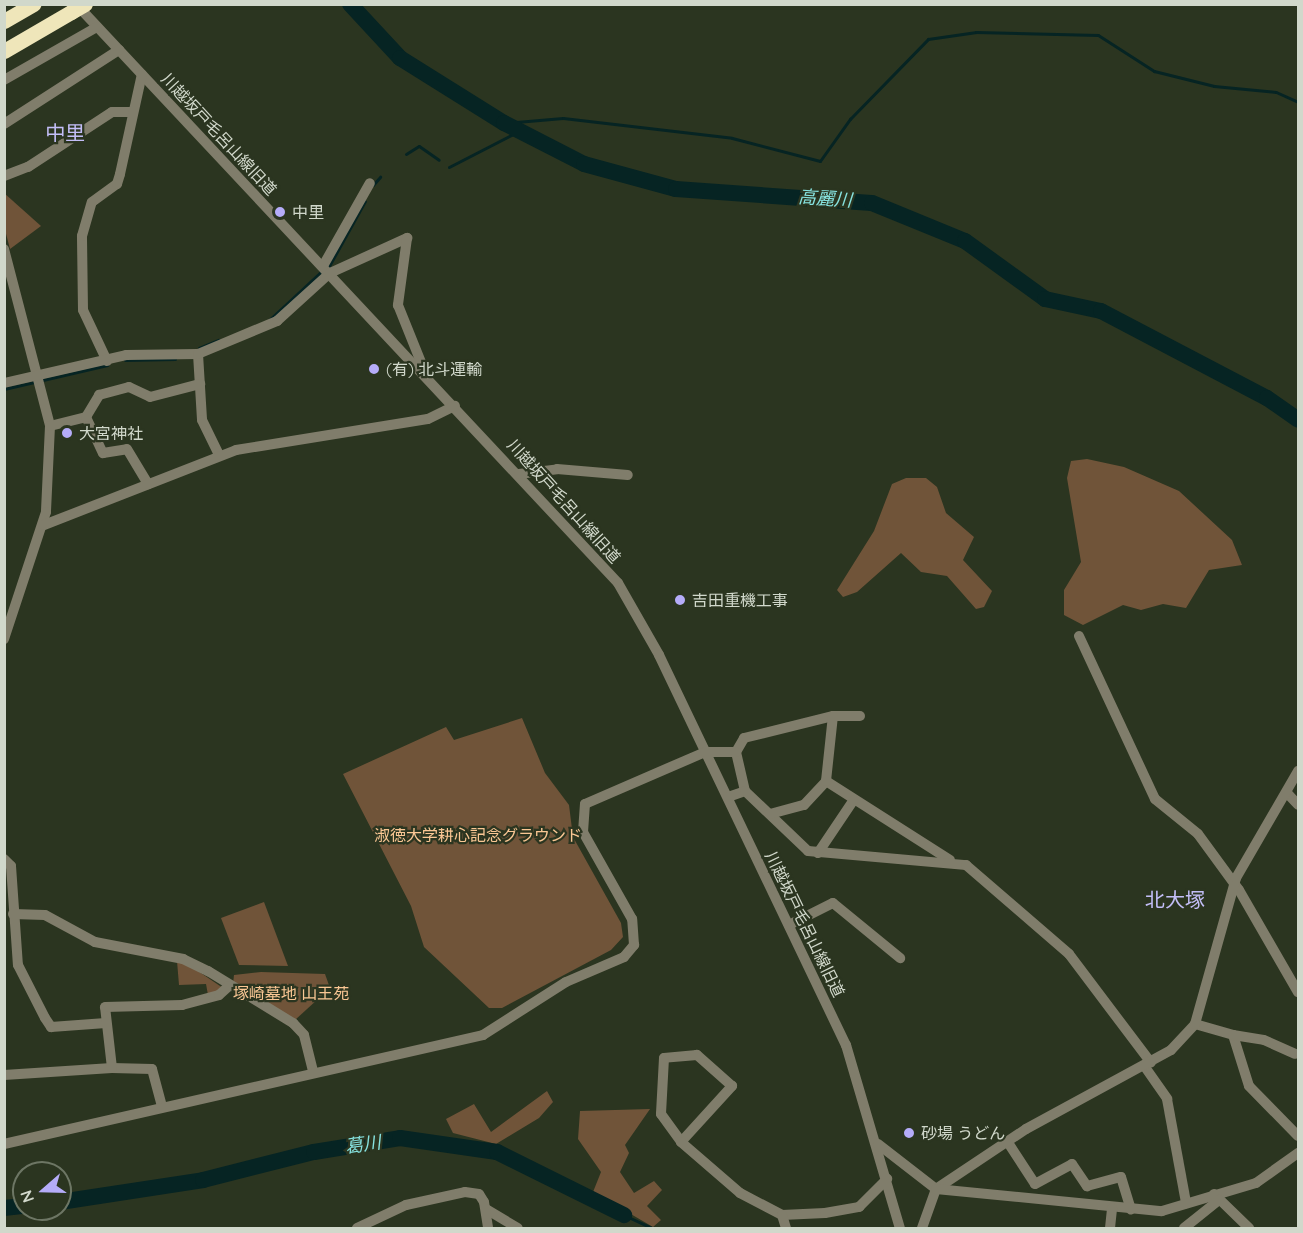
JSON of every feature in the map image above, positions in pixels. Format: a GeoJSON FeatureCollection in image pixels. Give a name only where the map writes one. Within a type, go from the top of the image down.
{"type":"FeatureCollection","features":[{"type":"Feature","properties":{"kind":"highway"},"geometry":{"type":"LineString","coordinates":[[4,21],[34,4]]}},
{"type":"Feature","properties":{"kind":"highway"},"geometry":{"type":"LineString","coordinates":[[4,51],[78,7]]}},
{"type":"Feature","properties":{"kind":"street","name":"川越坂戸毛呂山線旧道"},"geometry":{"type":"LineString","coordinates":[[78,7],[519,474],[618,583],[728,797],[846,1045],[878,1144],[900,1228]]}},
{"type":"Feature","properties":{"kind":"street"},"geometry":{"type":"LineString","coordinates":[[4,80],[97,27]]}},
{"type":"Feature","properties":{"kind":"street"},"geometry":{"type":"LineString","coordinates":[[4,124],[119,50]]}},
{"type":"Feature","properties":{"kind":"street"},"geometry":{"type":"LineString","coordinates":[[106,361],[83,310],[82,236],[92,202],[117,184],[142,74]]}},
{"type":"Feature","properties":{"kind":"street"},"geometry":{"type":"LineString","coordinates":[[4,176],[28,167],[112,112],[133,112]]}},
{"type":"Feature","properties":{"kind":"street"},"geometry":{"type":"LineString","coordinates":[[4,383],[41,378],[126,355],[194,355],[277,321],[326,269],[370,183]]}},
{"type":"Feature","properties":{"kind":"street"},"geometry":{"type":"LineString","coordinates":[[326,269],[407,238],[398,305],[428,377]]}},
{"type":"Feature","properties":{"kind":"street"},"geometry":{"type":"LineString","coordinates":[[4,249],[41,378],[50,426],[44,525],[4,639]]}},
{"type":"Feature","properties":{"kind":"street"},"geometry":{"type":"LineString","coordinates":[[194,355],[200,384],[202,420],[219,455]]}},
{"type":"Feature","properties":{"kind":"street"},"geometry":{"type":"LineString","coordinates":[[50,426],[86,417],[99,395],[129,387],[150,397],[200,384]]}},
{"type":"Feature","properties":{"kind":"street"},"geometry":{"type":"LineString","coordinates":[[44,525],[219,455],[428,419],[455,406]]}},
{"type":"Feature","properties":{"kind":"street"},"geometry":{"type":"LineString","coordinates":[[86,417],[103,453],[128,449],[148,484]]}},
{"type":"Feature","properties":{"kind":"street"},"geometry":{"type":"LineString","coordinates":[[519,474],[557,469],[628,475]]}},
{"type":"Feature","properties":{"kind":"street"},"geometry":{"type":"LineString","coordinates":[[1079,636],[1155,799],[1198,834],[1234,884],[1299,992]]}},
{"type":"Feature","properties":{"kind":"street"},"geometry":{"type":"LineString","coordinates":[[860,716],[833,716],[744,738],[736,752],[745,791],[770,814],[795,843],[818,853],[951,860]]}},
{"type":"Feature","properties":{"kind":"street"},"geometry":{"type":"LineString","coordinates":[[770,814],[804,805],[826,782],[833,716]]}},
{"type":"Feature","properties":{"kind":"street"},"geometry":{"type":"LineString","coordinates":[[4,1144],[313,1071],[483,1035],[566,982],[624,957],[634,945],[632,919],[588,843],[582,811],[600,797],[705,752],[736,752]]}},
{"type":"Feature","properties":{"kind":"street"},"geometry":{"type":"LineString","coordinates":[[922,1228],[936,1189],[1006,1141],[1148,1065],[1195,1024],[1234,884],[1299,771]]}},
{"type":"Feature","properties":{"kind":"street"},"geometry":{"type":"LineString","coordinates":[[826,782],[853,801],[951,860],[966,865],[1069,954],[1148,1065],[1167,1100],[1186,1203]]}},
{"type":"Feature","properties":{"kind":"street"},"geometry":{"type":"LineString","coordinates":[[728,797],[745,791]]}},
{"type":"Feature","properties":{"kind":"street"},"geometry":{"type":"LineString","coordinates":[[1287,793],[1299,804]]}},
{"type":"Feature","properties":{"kind":"street"},"geometry":{"type":"LineString","coordinates":[[818,853],[853,801]]}},
{"type":"Feature","properties":{"kind":"street"},"geometry":{"type":"LineString","coordinates":[[4,859],[11,866],[10,909],[18,965],[51,1027],[106,1023]]}},
{"type":"Feature","properties":{"kind":"street"},"geometry":{"type":"LineString","coordinates":[[789,925],[833,903],[900,958]]}},
{"type":"Feature","properties":{"kind":"street"},"geometry":{"type":"LineString","coordinates":[[10,909],[45,915],[95,942],[183,959],[304,1035],[313,1071]]}},
{"type":"Feature","properties":{"kind":"street"},"geometry":{"type":"LineString","coordinates":[[112,1068],[105,1007],[182,1005],[219,995],[229,986]]}},
{"type":"Feature","properties":{"kind":"street"},"geometry":{"type":"LineString","coordinates":[[1195,1024],[1233,1035],[1264,1040],[1295,1054]]}},
{"type":"Feature","properties":{"kind":"street"},"geometry":{"type":"LineString","coordinates":[[1233,1035],[1249,1086],[1299,1136]]}},
{"type":"Feature","properties":{"kind":"street"},"geometry":{"type":"LineString","coordinates":[[681,1142],[732,1086],[697,1055],[664,1058],[661,1114],[681,1142],[740,1193],[782,1215],[859,1206],[887,1179]]}},
{"type":"Feature","properties":{"kind":"street"},"geometry":{"type":"LineString","coordinates":[[4,1075],[112,1068],[152,1069],[162,1107]]}},
{"type":"Feature","properties":{"kind":"street"},"geometry":{"type":"LineString","coordinates":[[1006,1141],[1035,1184],[1072,1164],[1088,1186],[1121,1177],[1131,1210]]}},
{"type":"Feature","properties":{"kind":"street"},"geometry":{"type":"LineString","coordinates":[[878,1144],[936,1189],[1131,1210],[1162,1211],[1186,1203],[1217,1197],[1256,1183],[1299,1153]]}},
{"type":"Feature","properties":{"kind":"street"},"geometry":{"type":"LineString","coordinates":[[357,1228],[406,1205],[448,1194],[479,1194],[486,1209],[488,1228]]}},
{"type":"Feature","properties":{"kind":"street"},"geometry":{"type":"LineString","coordinates":[[1217,1197],[1245,1227]]}},
{"type":"Feature","properties":{"kind":"street"},"geometry":{"type":"LineString","coordinates":[[1184,1228],[1217,1197]]}},
{"type":"Feature","properties":{"kind":"street"},"geometry":{"type":"LineString","coordinates":[[1110,1228],[1112,1208]]}},
{"type":"Feature","properties":{"kind":"street"},"geometry":{"type":"LineString","coordinates":[[486,1209],[518,1228]]}},
{"type":"Feature","properties":{"kind":"street"},"geometry":{"type":"LineString","coordinates":[[782,1215],[786,1228]]}},
{"type":"Feature","properties":{"kind":"green space"},"geometry":{"type":"Polygon","coordinates":[[[4,193],[41,226],[10,249],[5,230],[4,193]]]}},
{"type":"Feature","properties":{"kind":"green space"},"geometry":{"type":"Polygon","coordinates":[[[1087,459],[1124,467],[1179,491],[1232,540],[1242,565],[1209,570],[1186,608],[1163,604],[1141,610],[1123,605],[1083,625],[1064,615],[1064,590],[1081,562],[1067,478],[1071,461],[1087,459]]]}},
{"type":"Feature","properties":{"kind":"green space"},"geometry":{"type":"Polygon","coordinates":[[[906,478],[926,478],[937,487],[946,513],[974,537],[963,560],[992,591],[984,607],[976,609],[947,576],[921,572],[901,553],[857,592],[843,597],[837,590],[874,531],[892,484],[906,478]]]}},
{"type":"Feature","properties":{"kind":"green space","name":"淑徳大学耕心記念グラウンド"},"geometry":{"type":"Polygon","coordinates":[[[522,718],[545,773],[569,805],[573,837],[621,923],[623,937],[611,950],[502,1008],[489,1008],[424,947],[411,906],[343,774],[446,727],[454,740],[522,718]]]}},
{"type":"Feature","properties":{"kind":"green space"},"geometry":{"type":"Polygon","coordinates":[[[264,902],[288,966],[239,965],[221,918],[264,902]]]}},
{"type":"Feature","properties":{"kind":"green space"},"geometry":{"type":"Polygon","coordinates":[[[177,961],[189,965],[223,988],[208,995],[206,984],[179,985],[177,961]]]}},
{"type":"Feature","properties":{"kind":"green space","name":"塚崎墓地 山王苑"},"geometry":{"type":"Polygon","coordinates":[[[261,972],[325,974],[330,988],[295,1020],[233,984],[234,975],[261,972]]]}},
{"type":"Feature","properties":{"kind":"green space"},"geometry":{"type":"Polygon","coordinates":[[[547,1091],[553,1102],[539,1118],[496,1144],[453,1133],[446,1119],[474,1104],[491,1132],[547,1091]]]}},
{"type":"Feature","properties":{"kind":"green space"},"geometry":{"type":"Polygon","coordinates":[[[650,1109],[625,1145],[629,1153],[620,1172],[634,1193],[654,1181],[662,1190],[647,1206],[661,1220],[653,1227],[593,1192],[601,1172],[578,1139],[580,1111],[650,1109]]]}},
{"type":"Feature","properties":{"kind":"waterway","name":"高麗川"},"geometry":{"type":"LineString","coordinates":[[350,4],[400,58],[504,123],[584,164],[676,189],[872,203],[965,241],[1045,299],[1101,311],[1267,398],[1298,420]]}},
{"type":"Feature","properties":{"kind":"waterway"},"geometry":{"type":"LineString","coordinates":[[504,123],[563,118],[732,138],[820,161],[850,119],[928,39],[976,32],[1098,35],[1154,71],[1214,86],[1276,92],[1298,102]]}},
{"type":"Feature","properties":{"kind":"waterway"},"geometry":{"type":"LineString","coordinates":[[449,167],[519,131]]}},
{"type":"Feature","properties":{"kind":"waterway"},"geometry":{"type":"LineString","coordinates":[[406,154],[419,146],[439,160]]}},
{"type":"Feature","properties":{"kind":"waterway"},"geometry":{"type":"LineString","coordinates":[[373,185],[380,177]]}},
{"type":"Feature","properties":{"kind":"waterway"},"geometry":{"type":"LineString","coordinates":[[329,266],[365,201]]}},
{"type":"Feature","properties":{"kind":"waterway"},"geometry":{"type":"LineString","coordinates":[[269,320],[323,270]]}},
{"type":"Feature","properties":{"kind":"waterway"},"geometry":{"type":"LineString","coordinates":[[199,348],[218,340]]}},
{"type":"Feature","properties":{"kind":"waterway"},"geometry":{"type":"LineString","coordinates":[[125,360],[175,359]]}},
{"type":"Feature","properties":{"kind":"waterway"},"geometry":{"type":"LineString","coordinates":[[4,389],[107,365]]}},
{"type":"Feature","properties":{"kind":"waterway","name":"葛川"},"geometry":{"type":"LineString","coordinates":[[72,1200],[203,1180],[314,1152],[400,1138],[497,1152],[624,1215]]}},
{"type":"Feature","properties":{"kind":"waterway","name":"葛川"},"geometry":{"type":"LineString","coordinates":[[4,1208],[12,1207]]}},
{"type":"Feature","properties":{"kind":"waterway","name":"葛川"},"geometry":{"type":"LineString","coordinates":[[624,1215],[652,1228]]}},
{"type":"Feature","properties":{"kind":"place","name":"中里"},"geometry":{"type":"Point","coordinates":[280,212]}},
{"type":"Feature","properties":{"kind":"place","name":"(有) 北斗運輸"},"geometry":{"type":"Point","coordinates":[374,369]}},
{"type":"Feature","properties":{"kind":"place","name":"大宮神社"},"geometry":{"type":"Point","coordinates":[67,433]}},
{"type":"Feature","properties":{"kind":"place","name":"吉田重機工事"},"geometry":{"type":"Point","coordinates":[680,600]}},
{"type":"Feature","properties":{"kind":"place","name":"砂場 うどん"},"geometry":{"type":"Point","coordinates":[909,1133]}},
{"type":"Feature","properties":{"kind":"district","name":"中里"},"geometry":{"type":"Point","coordinates":[65,132]}},
{"type":"Feature","properties":{"kind":"district","name":"北大塚"},"geometry":{"type":"Point","coordinates":[1175,899]}}]}
